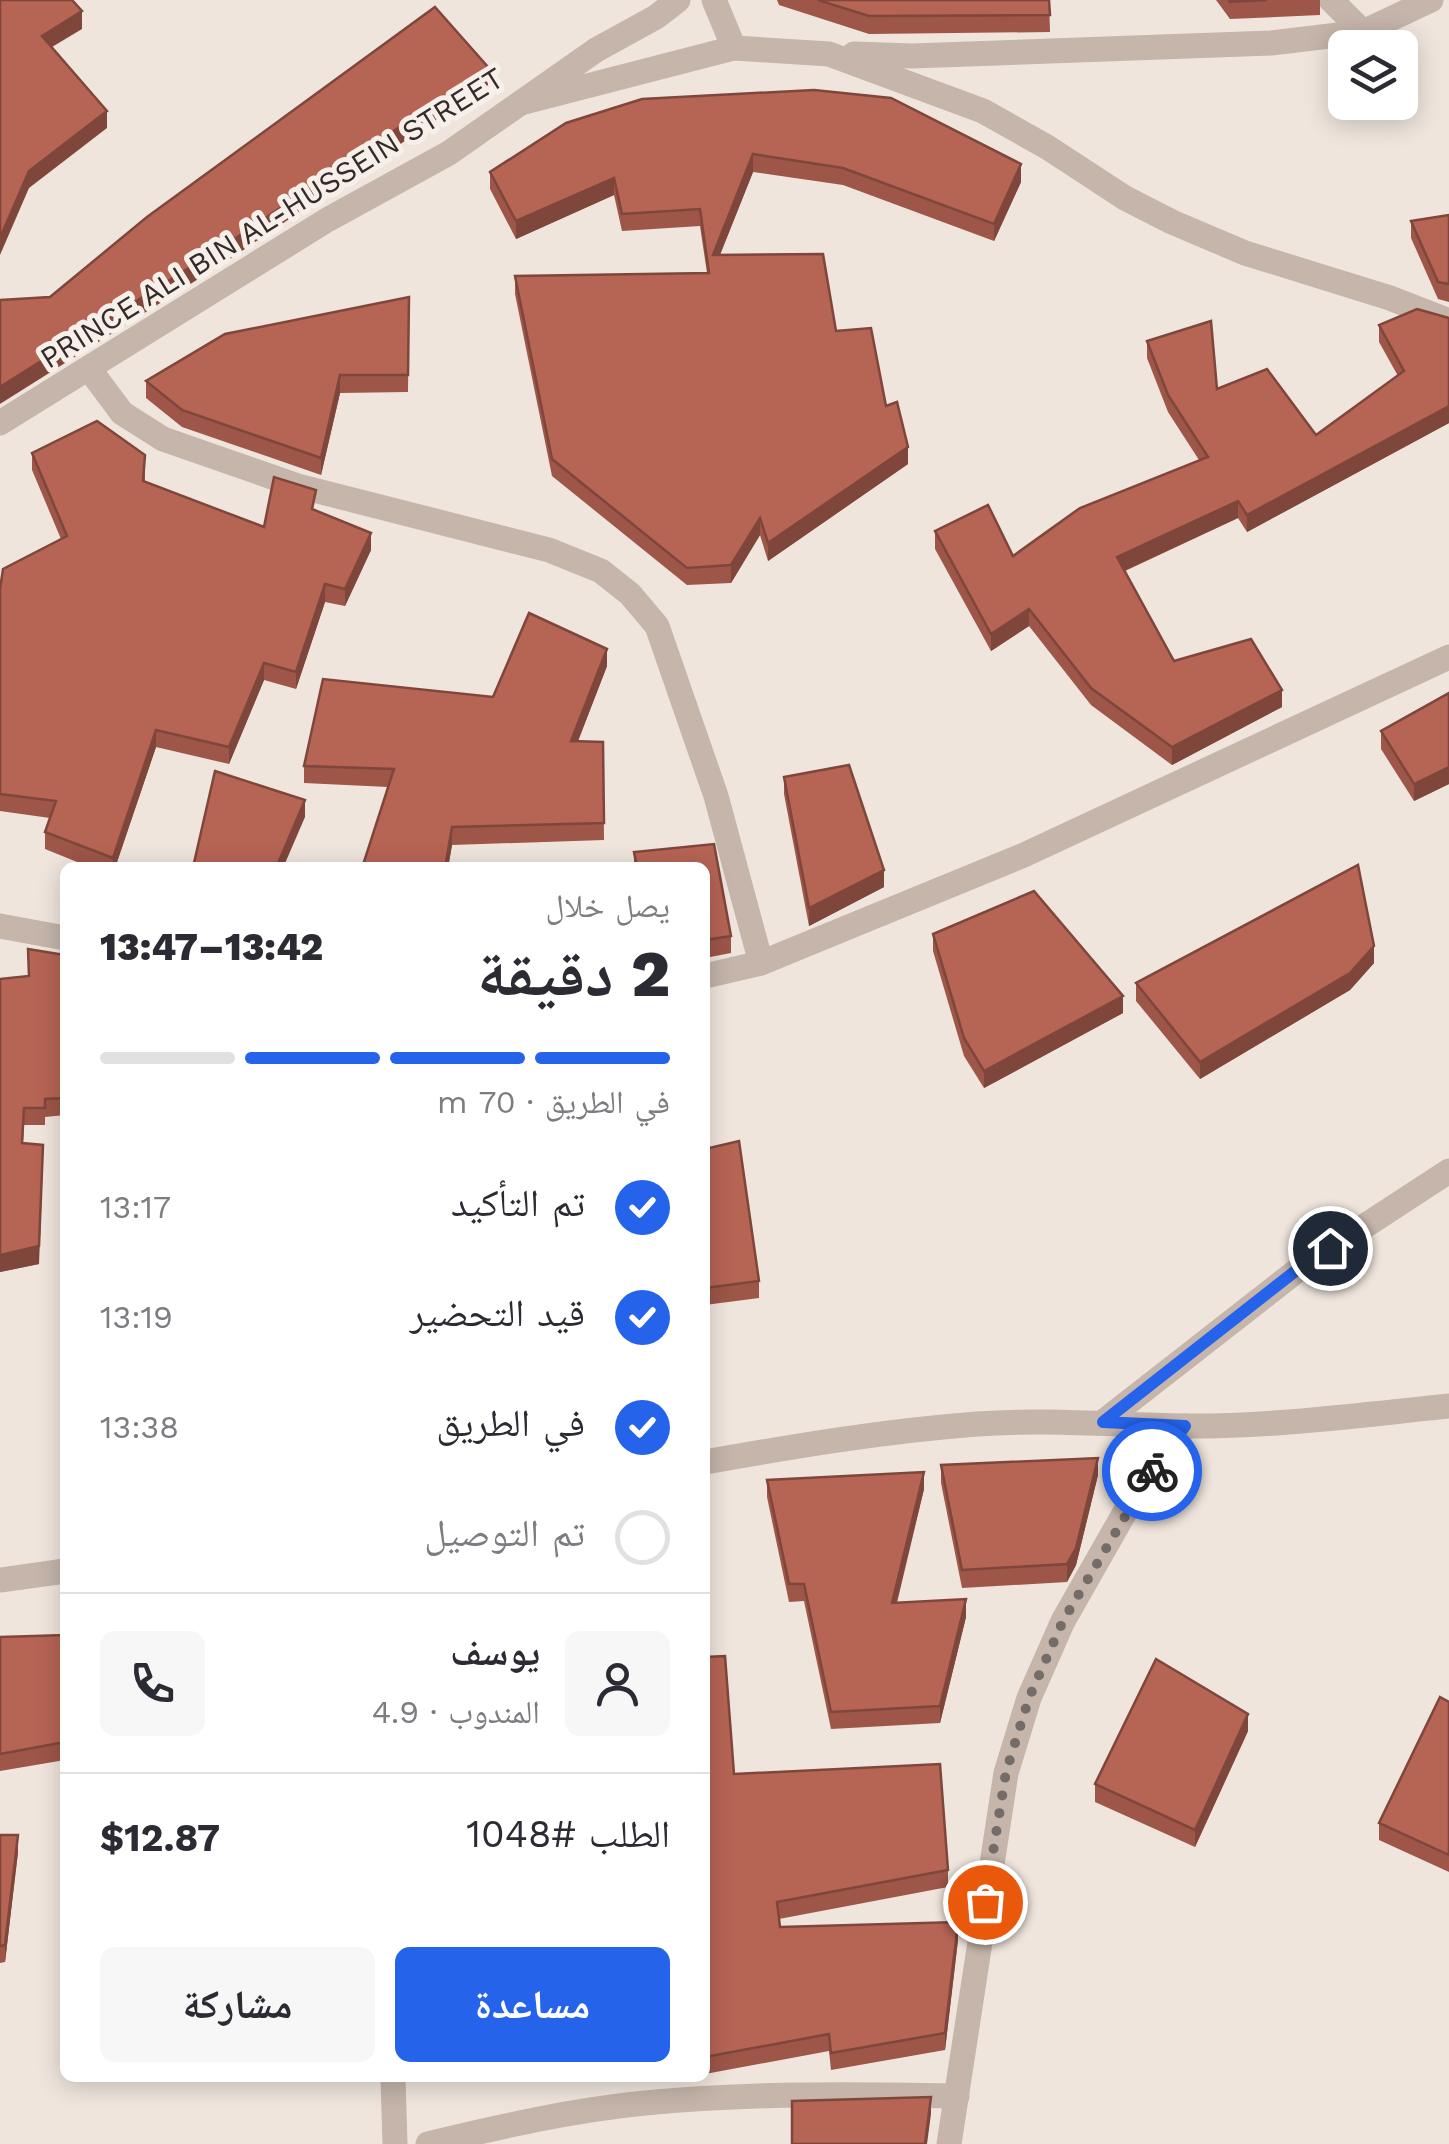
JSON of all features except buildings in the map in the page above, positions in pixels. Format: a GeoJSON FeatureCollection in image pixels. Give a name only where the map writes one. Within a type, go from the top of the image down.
{"type":"FeatureCollection","features":[{"type":"Feature","properties":{"kind":"street","name":"PRINCE ALI BIN AL-HUSSEIN STREET"},"geometry":{"type":"LineString","coordinates":[[0,424],[328,220],[448,153],[583,59],[678,0]]}},
{"type":"Feature","properties":{"kind":"street"},"geometry":{"type":"LineString","coordinates":[[714,0],[734,48]]}},
{"type":"Feature","properties":{"kind":"street"},"geometry":{"type":"LineString","coordinates":[[1331,0],[1360,30]]}},
{"type":"Feature","properties":{"kind":"street"},"geometry":{"type":"LineString","coordinates":[[1366,30],[1432,0]]}},
{"type":"Feature","properties":{"kind":"street"},"geometry":{"type":"LineString","coordinates":[[521,103],[734,48],[912,56],[1270,43],[1328,36]]}},
{"type":"Feature","properties":{"kind":"street"},"geometry":{"type":"LineString","coordinates":[[830,54],[983,112],[1047,147],[1125,198],[1208,238],[1449,321]]}},
{"type":"Feature","properties":{"kind":"street"},"geometry":{"type":"LineString","coordinates":[[90,370],[122,413],[162,439],[298,486],[549,550],[601,571],[630,594],[657,626],[716,796],[761,963]]}},
{"type":"Feature","properties":{"kind":"street"},"geometry":{"type":"LineString","coordinates":[[710,975],[761,963],[1024,855],[1449,657]]}},
{"type":"Feature","properties":{"kind":"street"},"geometry":{"type":"LineString","coordinates":[[0,926],[60,937]]}},
{"type":"Feature","properties":{"kind":"street"},"geometry":{"type":"LineString","coordinates":[[1103,1422],[1298,1269],[1449,1172]]}},
{"type":"Feature","properties":{"kind":"street"},"geometry":{"type":"LineString","coordinates":[[710,1461],[837,1438],[980,1424],[1103,1422],[1185,1426],[1449,1406]]}},
{"type":"Feature","properties":{"kind":"street"},"geometry":{"type":"LineString","coordinates":[[949,2144],[1006,1772],[1029,1698],[1063,1621],[1138,1491],[1185,1426]]}},
{"type":"Feature","properties":{"kind":"street"},"geometry":{"type":"LineString","coordinates":[[0,1580],[60,1573]]}},
{"type":"Feature","properties":{"kind":"street"},"geometry":{"type":"LineString","coordinates":[[393,2082],[396,2144]]}},
{"type":"Feature","properties":{"kind":"street"},"geometry":{"type":"LineString","coordinates":[[428,2144],[502,2126],[643,2104],[820,2094],[957,2096]]}},
{"type":"Feature","properties":{"kind":"way so far"},"geometry":{"type":"LineString","coordinates":[[985,1902],[1006,1772],[1029,1698],[1063,1621],[1152,1471]]}},
{"type":"Feature","properties":{"kind":"route"},"geometry":{"type":"LineString","coordinates":[[1152,1471],[1185,1426],[1103,1422],[1330,1248]]}}]}
